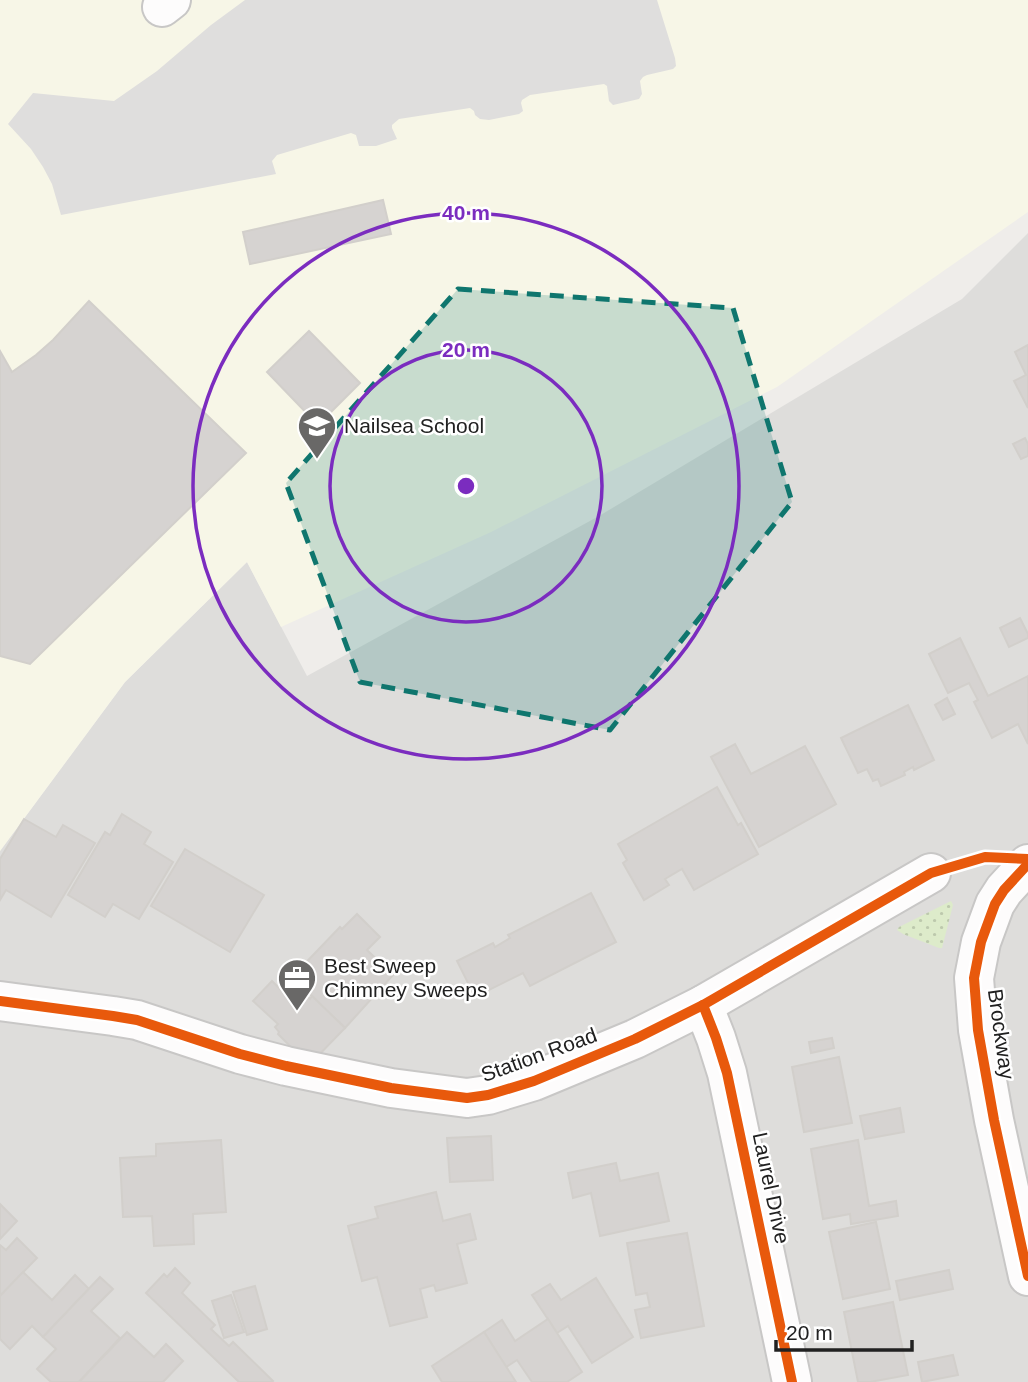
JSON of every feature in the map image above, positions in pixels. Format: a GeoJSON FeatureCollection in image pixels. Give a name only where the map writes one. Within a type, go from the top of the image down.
{"type":"FeatureCollection","features":[{"type":"Feature","properties":{"kind":"street","name":"Brockway"},"geometry":{"type":"LineString","coordinates":[[1028,864],[1004,890],[988,921],[974,978],[978,1030],[994,1120],[1028,1276]]}},
{"type":"Feature","properties":{"kind":"street","name":"Station Road"},"geometry":{"type":"LineString","coordinates":[[0,1001],[137,1020],[240,1054],[286,1066],[391,1088],[467,1098],[488,1095],[534,1081],[635,1039],[703,1005],[931,873]]}},
{"type":"Feature","properties":{"kind":"street","name":"Laurel Drive"},"geometry":{"type":"LineString","coordinates":[[703,1005],[727,1073],[786,1380]]}},
{"type":"Feature","properties":{"kind":"highlighted area"},"geometry":{"type":"Polygon","coordinates":[[[458,289],[733,308],[792,502],[610,730],[360,682],[286,483],[458,289]]]}},
{"type":"Feature","properties":{"kind":"shaded area","name":"Nailsea School"},"geometry":{"type":"Polygon","coordinates":[[[0,0],[1028,0],[1028,212],[777,387],[491,532],[281,627],[247,562],[125,682],[0,851],[0,0]]]}},
{"type":"Feature","properties":{"kind":"shaded area"},"geometry":{"type":"Polygon","coordinates":[[[245,0],[657,0],[676,66],[643,77],[640,81],[642,94],[639,99],[613,105],[609,101],[607,86],[604,84],[530,95],[522,100],[523,111],[519,114],[489,120],[480,119],[470,108],[399,119],[392,125],[397,139],[376,146],[359,146],[356,135],[351,133],[277,155],[272,161],[276,174],[61,215],[52,184],[43,167],[8,124],[33,93],[114,101],[157,71],[245,0]]]}},
{"type":"Feature","properties":{"kind":"shaded area"},"geometry":{"type":"Polygon","coordinates":[[[1028,233],[1028,1382],[0,1382],[0,851],[125,682],[247,562],[307,676],[599,516],[962,299],[1028,233]]]}},
{"type":"Feature","properties":{"kind":"green space"},"geometry":{"type":"Polygon","coordinates":[[[951,901],[953,905],[942,948],[897,930],[899,927],[951,901]]]}},
{"type":"Feature","properties":{"kind":"building"},"geometry":{"type":"Polygon","coordinates":[[[383,200],[391,234],[250,264],[243,232],[383,200]]]}},
{"type":"Feature","properties":{"kind":"building"},"geometry":{"type":"Polygon","coordinates":[[[89,301],[246,453],[30,664],[0,656],[0,351],[12,372],[53,340],[89,301]]]}},
{"type":"Feature","properties":{"kind":"building"},"geometry":{"type":"Polygon","coordinates":[[[309,331],[360,383],[318,425],[267,372],[309,331]]]}},
{"type":"Feature","properties":{"kind":"building"},"geometry":{"type":"Polygon","coordinates":[[[1028,345],[1028,408],[1014,381],[1026,375],[1015,352],[1028,345]]]}},
{"type":"Feature","properties":{"kind":"building"},"geometry":{"type":"Polygon","coordinates":[[[1025,438],[1028,456],[1021,459],[1013,444],[1025,438]]]}},
{"type":"Feature","properties":{"kind":"building"},"geometry":{"type":"Polygon","coordinates":[[[1020,618],[1028,638],[1009,647],[1000,628],[1020,618]]]}},
{"type":"Feature","properties":{"kind":"building"},"geometry":{"type":"Polygon","coordinates":[[[960,638],[988,696],[1028,676],[1028,744],[1018,724],[992,738],[974,702],[978,700],[969,683],[948,693],[929,654],[960,638]]]}},
{"type":"Feature","properties":{"kind":"building"},"geometry":{"type":"Polygon","coordinates":[[[947,698],[955,714],[943,720],[935,705],[947,698]]]}},
{"type":"Feature","properties":{"kind":"building"},"geometry":{"type":"Polygon","coordinates":[[[908,705],[934,760],[914,770],[913,767],[904,772],[905,775],[881,786],[878,779],[873,781],[867,769],[858,773],[841,738],[908,705]]]}},
{"type":"Feature","properties":{"kind":"building"},"geometry":{"type":"Polygon","coordinates":[[[735,744],[751,774],[805,746],[836,804],[759,847],[711,757],[735,744]]]}},
{"type":"Feature","properties":{"kind":"building"},"geometry":{"type":"Polygon","coordinates":[[[717,787],[758,854],[694,890],[682,869],[665,879],[669,885],[644,900],[623,863],[627,860],[618,844],[717,787]]]}},
{"type":"Feature","properties":{"kind":"building"},"geometry":{"type":"Polygon","coordinates":[[[122,814],[151,832],[144,844],[173,862],[139,919],[113,904],[105,917],[68,895],[105,832],[110,835],[122,814]]]}},
{"type":"Feature","properties":{"kind":"building"},"geometry":{"type":"Polygon","coordinates":[[[24,819],[56,837],[63,825],[95,843],[51,917],[6,890],[0,900],[0,859],[24,819]]]}},
{"type":"Feature","properties":{"kind":"building"},"geometry":{"type":"Polygon","coordinates":[[[185,849],[264,895],[230,952],[151,906],[185,849]]]}},
{"type":"Feature","properties":{"kind":"building"},"geometry":{"type":"Polygon","coordinates":[[[591,893],[616,942],[530,986],[523,973],[475,997],[457,961],[493,943],[495,947],[510,938],[508,935],[591,893]]]}},
{"type":"Feature","properties":{"kind":"building"},"geometry":{"type":"Polygon","coordinates":[[[357,914],[380,937],[367,950],[393,975],[345,1028],[292,977],[340,927],[342,929],[357,914]]]}},
{"type":"Feature","properties":{"kind":"building","name":"Best Sweep Chimney Sweeps"},"geometry":{"type":"Polygon","coordinates":[[[272,981],[288,997],[298,987],[310,999],[312,996],[345,1028],[309,1065],[278,1034],[275,1027],[278,1024],[253,1001],[272,981]]]}},
{"type":"Feature","properties":{"kind":"building"},"geometry":{"type":"Polygon","coordinates":[[[832,1038],[834,1048],[811,1053],[809,1042],[832,1038]]]}},
{"type":"Feature","properties":{"kind":"building"},"geometry":{"type":"Polygon","coordinates":[[[839,1057],[852,1123],[804,1132],[792,1067],[839,1057]]]}},
{"type":"Feature","properties":{"kind":"building"},"geometry":{"type":"Polygon","coordinates":[[[900,1108],[904,1132],[865,1139],[860,1116],[900,1108]]]}},
{"type":"Feature","properties":{"kind":"building"},"geometry":{"type":"Polygon","coordinates":[[[491,1136],[493,1180],[450,1182],[447,1138],[491,1136]]]}},
{"type":"Feature","properties":{"kind":"building"},"geometry":{"type":"Polygon","coordinates":[[[221,1140],[226,1212],[193,1214],[194,1244],[154,1246],[152,1216],[123,1217],[120,1158],[156,1156],[156,1144],[221,1140]]]}},
{"type":"Feature","properties":{"kind":"building"},"geometry":{"type":"Polygon","coordinates":[[[858,1140],[869,1206],[896,1201],[898,1216],[851,1224],[850,1214],[823,1219],[811,1149],[858,1140]]]}},
{"type":"Feature","properties":{"kind":"building"},"geometry":{"type":"Polygon","coordinates":[[[616,1163],[620,1181],[658,1173],[669,1221],[600,1236],[591,1193],[573,1198],[568,1173],[616,1163]]]}},
{"type":"Feature","properties":{"kind":"building"},"geometry":{"type":"Polygon","coordinates":[[[436,1192],[443,1221],[470,1214],[476,1239],[457,1244],[467,1283],[436,1291],[434,1285],[420,1289],[427,1317],[390,1326],[377,1277],[362,1281],[348,1226],[378,1218],[375,1207],[436,1192]]]}},
{"type":"Feature","properties":{"kind":"building"},"geometry":{"type":"Polygon","coordinates":[[[0,1204],[17,1221],[0,1239],[0,1204]]]}},
{"type":"Feature","properties":{"kind":"building"},"geometry":{"type":"Polygon","coordinates":[[[876,1222],[890,1289],[843,1299],[829,1232],[876,1222]]]}},
{"type":"Feature","properties":{"kind":"building"},"geometry":{"type":"Polygon","coordinates":[[[687,1233],[704,1326],[641,1338],[635,1310],[650,1307],[647,1293],[636,1295],[627,1243],[687,1233]]]}},
{"type":"Feature","properties":{"kind":"building"},"geometry":{"type":"Polygon","coordinates":[[[17,1238],[37,1258],[0,1296],[0,1245],[6,1250],[17,1238]]]}},
{"type":"Feature","properties":{"kind":"building"},"geometry":{"type":"Polygon","coordinates":[[[175,1268],[190,1283],[182,1293],[215,1325],[211,1329],[229,1346],[233,1342],[272,1382],[239,1382],[146,1293],[164,1274],[167,1277],[175,1268]]]}},
{"type":"Feature","properties":{"kind":"building"},"geometry":{"type":"Polygon","coordinates":[[[949,1270],[953,1289],[900,1300],[896,1281],[949,1270]]]}},
{"type":"Feature","properties":{"kind":"building"},"geometry":{"type":"Polygon","coordinates":[[[23,1272],[52,1300],[75,1275],[89,1289],[43,1337],[32,1326],[10,1349],[0,1339],[0,1296],[23,1272]]]}},
{"type":"Feature","properties":{"kind":"building"},"geometry":{"type":"Polygon","coordinates":[[[100,1277],[113,1289],[91,1311],[120,1338],[79,1382],[51,1382],[37,1369],[56,1349],[43,1337],[100,1277]]]}},
{"type":"Feature","properties":{"kind":"building"},"geometry":{"type":"Polygon","coordinates":[[[596,1278],[633,1337],[592,1363],[568,1326],[557,1333],[532,1295],[550,1284],[561,1300],[596,1278]]]}},
{"type":"Feature","properties":{"kind":"building"},"geometry":{"type":"Polygon","coordinates":[[[255,1286],[267,1329],[247,1335],[233,1292],[255,1286]]]}},
{"type":"Feature","properties":{"kind":"building"},"geometry":{"type":"Polygon","coordinates":[[[231,1295],[244,1332],[224,1338],[212,1301],[231,1295]]]}},
{"type":"Feature","properties":{"kind":"building"},"geometry":{"type":"Polygon","coordinates":[[[893,1302],[908,1375],[858,1382],[844,1312],[893,1302]]]}},
{"type":"Feature","properties":{"kind":"building"},"geometry":{"type":"Polygon","coordinates":[[[548,1319],[582,1372],[567,1382],[532,1382],[517,1360],[506,1367],[484,1332],[502,1320],[515,1341],[548,1319]]]}},
{"type":"Feature","properties":{"kind":"building"},"geometry":{"type":"Polygon","coordinates":[[[127,1332],[154,1357],[166,1344],[183,1361],[163,1382],[79,1382],[127,1332]]]}},
{"type":"Feature","properties":{"kind":"building"},"geometry":{"type":"Polygon","coordinates":[[[484,1332],[516,1382],[442,1382],[432,1366],[484,1332]]]}},
{"type":"Feature","properties":{"kind":"building"},"geometry":{"type":"Polygon","coordinates":[[[953,1355],[958,1375],[922,1382],[918,1362],[953,1355]]]}},
{"type":"Feature","properties":{"kind":"cycle path"},"geometry":{"type":"LineString","coordinates":[[0,1001],[137,1020],[240,1054],[286,1066],[391,1088],[467,1098],[488,1095],[534,1081],[635,1039],[703,1005],[931,873],[985,857],[1028,859]]}},
{"type":"Feature","properties":{"kind":"cycle path"},"geometry":{"type":"LineString","coordinates":[[1028,864],[995,904],[981,942],[974,978],[978,1030],[994,1120],[1028,1276]]}},
{"type":"Feature","properties":{"kind":"cycle path"},"geometry":{"type":"LineString","coordinates":[[703,1005],[727,1073],[792,1382]]}},
{"type":"Feature","properties":{"kind":"place","name":"Nailsea School"},"geometry":{"type":"Point","coordinates":[317,460]}},
{"type":"Feature","properties":{"kind":"place","name":"Best Sweep Chimney Sweeps"},"geometry":{"type":"Point","coordinates":[297,1012]}}]}
